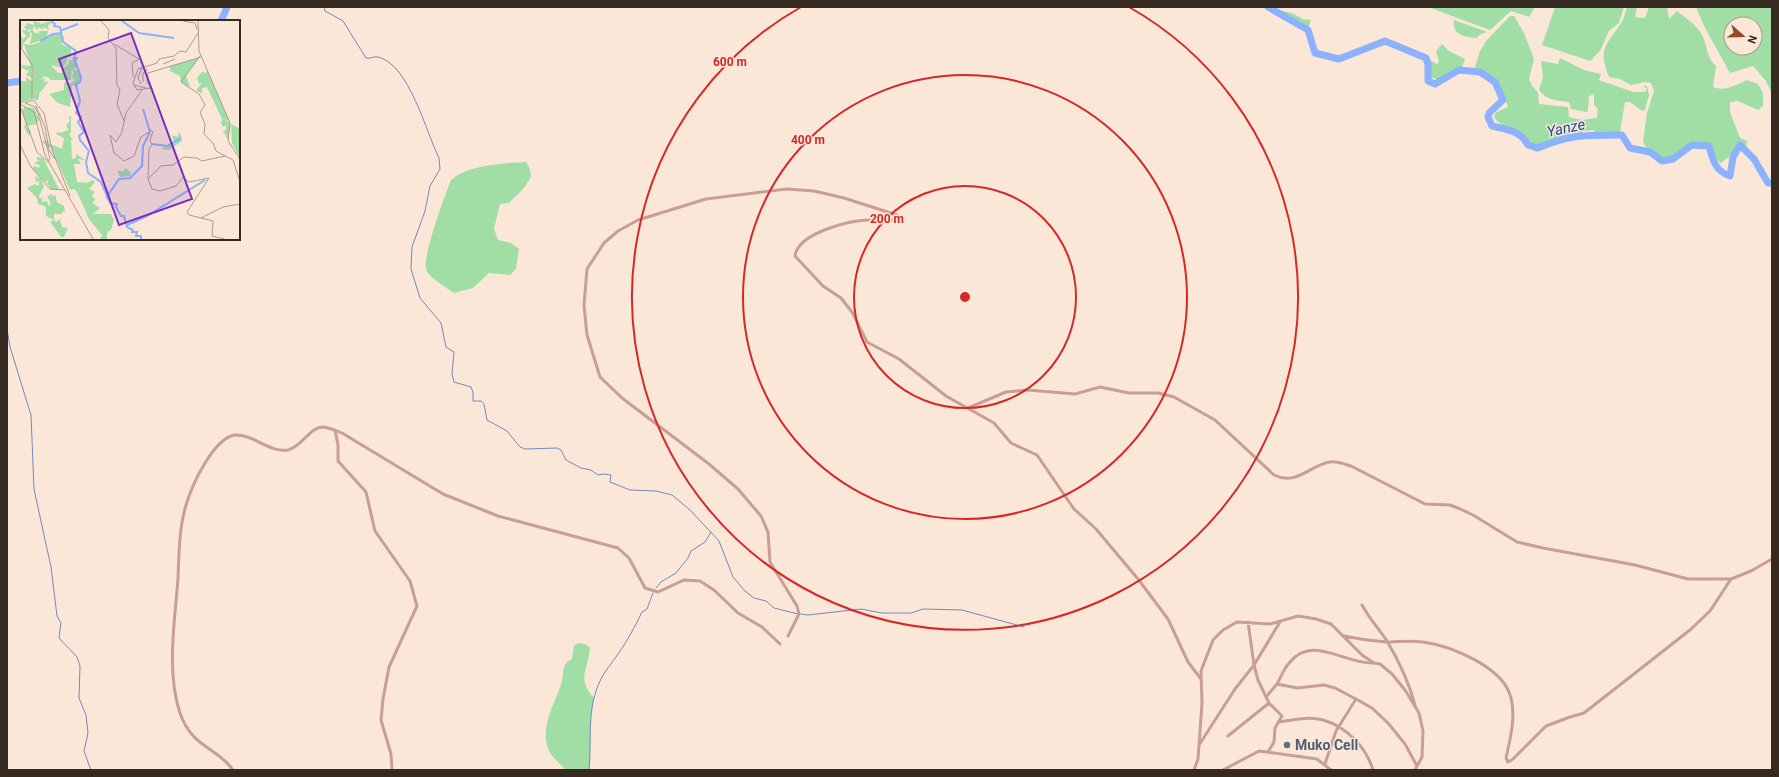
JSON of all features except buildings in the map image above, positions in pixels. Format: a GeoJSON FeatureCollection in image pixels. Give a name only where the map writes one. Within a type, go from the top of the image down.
{"type":"FeatureCollection","features":[{"type":"Feature","properties":{"kind":"street"},"geometry":{"type":"LineString","coordinates":[[788,636],[798,614],[798,606],[770,562],[768,532],[761,516],[738,489],[709,464],[622,398],[600,377],[587,335],[584,305],[587,269],[604,243],[618,231],[638,220],[706,199],[787,189],[844,198],[892,212],[898,216],[895,220],[866,220],[818,232],[803,240],[798,247],[795,256],[823,286],[841,298],[852,312],[867,342],[899,359],[946,396],[994,423],[1011,443],[1037,455],[1074,509],[1101,534],[1138,579],[1168,619],[1188,662],[1201,679]]}},
{"type":"Feature","properties":{"kind":"street"},"geometry":{"type":"LineString","coordinates":[[968,408],[1006,392],[1028,390],[1075,394],[1100,387],[1129,393],[1158,393],[1174,397],[1215,420],[1274,475],[1293,479],[1316,467],[1330,462],[1339,462],[1351,466],[1425,504],[1450,505],[1473,515],[1517,542],[1635,565],[1688,579],[1731,579],[1751,571],[1772,559]]}},
{"type":"Feature","properties":{"kind":"street"},"geometry":{"type":"LineString","coordinates":[[233,770],[196,740],[189,732],[181,714],[177,698],[174,669],[174,634],[182,528],[186,504],[195,483],[214,450],[230,436],[239,435],[275,449],[288,450],[299,444],[316,429],[322,427],[335,430],[374,451],[418,480],[443,494],[481,510],[532,527],[618,548],[629,558],[645,588],[658,592],[684,580],[700,581],[714,590],[738,613],[762,627],[780,644]]}},
{"type":"Feature","properties":{"kind":"street"},"geometry":{"type":"LineString","coordinates":[[335,430],[338,444],[338,462],[366,492],[375,531],[406,574],[417,606],[389,667],[382,699],[381,720],[391,754],[392,770]]}},
{"type":"Feature","properties":{"kind":"street"},"geometry":{"type":"LineString","coordinates":[[1344,636],[1388,642],[1421,642],[1443,646],[1465,655],[1499,678],[1508,687],[1513,708],[1506,758],[1508,762],[1513,759],[1546,726],[1584,713],[1690,630],[1710,611],[1731,579]]}},
{"type":"Feature","properties":{"kind":"street"},"geometry":{"type":"LineString","coordinates":[[1362,605],[1388,642],[1411,691],[1423,731],[1422,757],[1415,770]]}},
{"type":"Feature","properties":{"kind":"street"},"geometry":{"type":"LineString","coordinates":[[1194,770],[1198,764],[1202,703],[1201,679],[1205,657],[1217,635],[1236,622],[1270,624],[1280,622],[1286,618],[1298,616],[1316,619],[1331,624],[1362,655],[1374,663]]}},
{"type":"Feature","properties":{"kind":"street"},"geometry":{"type":"LineString","coordinates":[[1248,622],[1254,665],[1258,680],[1269,703],[1282,716],[1280,722],[1275,728],[1274,742],[1268,752]]}},
{"type":"Feature","properties":{"kind":"street"},"geometry":{"type":"LineString","coordinates":[[1198,746],[1234,689],[1254,665],[1280,622]]}},
{"type":"Feature","properties":{"kind":"street"},"geometry":{"type":"LineString","coordinates":[[1266,697],[1277,684],[1290,662],[1307,650],[1317,650],[1365,664],[1380,664],[1392,674],[1405,690],[1416,709]]}},
{"type":"Feature","properties":{"kind":"street"},"geometry":{"type":"LineString","coordinates":[[1277,684],[1297,688],[1324,685],[1335,688],[1372,708],[1388,723],[1405,744],[1417,766]]}},
{"type":"Feature","properties":{"kind":"street"},"geometry":{"type":"LineString","coordinates":[[1325,764],[1338,727],[1356,699]]}},
{"type":"Feature","properties":{"kind":"street"},"geometry":{"type":"LineString","coordinates":[[1228,736],[1269,703]]}},
{"type":"Feature","properties":{"kind":"street"},"geometry":{"type":"LineString","coordinates":[[1280,722],[1308,718],[1322,720],[1338,727],[1363,746],[1370,758],[1374,770]]}},
{"type":"Feature","properties":{"kind":"street"},"geometry":{"type":"LineString","coordinates":[[1223,770],[1255,753],[1268,752],[1317,759],[1331,770]]}},
{"type":"Feature","properties":{"kind":"green space"},"geometry":{"type":"Polygon","coordinates":[[[1428,7],[1535,7],[1529,17],[1511,11],[1490,30],[1428,7]]]}},
{"type":"Feature","properties":{"kind":"green space"},"geometry":{"type":"Polygon","coordinates":[[[1555,7],[1624,7],[1619,23],[1609,31],[1600,51],[1590,61],[1542,45],[1555,7]]]}},
{"type":"Feature","properties":{"kind":"green space"},"geometry":{"type":"Polygon","coordinates":[[[1627,7],[1637,7],[1635,17],[1645,18],[1649,7],[1667,7],[1669,19],[1677,11],[1694,25],[1700,31],[1710,59],[1716,66],[1713,87],[1721,89],[1726,88],[1747,80],[1758,84],[1763,93],[1763,106],[1758,110],[1738,101],[1730,102],[1730,112],[1740,138],[1747,141],[1746,149],[1741,147],[1721,163],[1717,160],[1713,150],[1700,147],[1693,147],[1681,151],[1666,164],[1661,164],[1653,158],[1643,142],[1647,113],[1654,91],[1651,83],[1645,82],[1631,85],[1620,79],[1609,77],[1604,60],[1607,44],[1622,21],[1627,7]]]}},
{"type":"Feature","properties":{"kind":"green space"},"geometry":{"type":"Polygon","coordinates":[[[1696,7],[1772,7],[1772,94],[1766,81],[1753,66],[1730,73],[1705,28],[1696,7]]]}},
{"type":"Feature","properties":{"kind":"green space"},"geometry":{"type":"Polygon","coordinates":[[[1282,11],[1292,13],[1303,19],[1311,20],[1308,29],[1282,14],[1282,11]]]}},
{"type":"Feature","properties":{"kind":"green space"},"geometry":{"type":"Polygon","coordinates":[[[1510,16],[1514,16],[1524,33],[1534,59],[1529,79],[1532,86],[1538,92],[1539,104],[1568,107],[1569,117],[1582,120],[1597,118],[1598,109],[1594,105],[1594,94],[1589,96],[1588,111],[1586,112],[1571,109],[1569,102],[1549,98],[1539,90],[1543,77],[1541,61],[1558,64],[1560,58],[1584,70],[1601,74],[1599,80],[1633,92],[1645,92],[1647,89],[1643,86],[1647,86],[1649,95],[1645,110],[1642,111],[1630,102],[1625,102],[1619,138],[1595,135],[1594,130],[1584,131],[1579,136],[1559,141],[1536,152],[1529,148],[1522,136],[1498,122],[1494,117],[1495,113],[1508,107],[1504,96],[1499,96],[1499,88],[1485,77],[1473,73],[1480,51],[1486,41],[1510,16]]]}},
{"type":"Feature","properties":{"kind":"green space"},"geometry":{"type":"Polygon","coordinates":[[[1454,20],[1487,32],[1479,35],[1477,38],[1463,36],[1455,29],[1454,20]]]}},
{"type":"Feature","properties":{"kind":"green space"},"geometry":{"type":"Polygon","coordinates":[[[1442,44],[1449,51],[1465,59],[1461,70],[1458,70],[1440,81],[1429,76],[1429,64],[1427,58],[1437,64],[1439,62],[1436,51],[1442,44]]]}},
{"type":"Feature","properties":{"kind":"green space"},"geometry":{"type":"Polygon","coordinates":[[[526,162],[530,169],[531,177],[524,188],[509,203],[500,204],[494,229],[498,240],[511,243],[519,249],[516,269],[510,275],[489,273],[473,288],[454,293],[433,278],[426,269],[431,238],[451,180],[458,175],[476,168],[497,164],[526,162]]]}},
{"type":"Feature","properties":{"kind":"green space"},"geometry":{"type":"Polygon","coordinates":[[[580,643],[587,645],[590,648],[584,679],[594,698],[591,716],[589,770],[565,770],[549,751],[546,743],[546,734],[551,709],[561,685],[564,667],[568,661],[572,659],[574,645],[580,643]]]}},
{"type":"Feature","properties":{"kind":"waterway","name":"Yanze"},"geometry":{"type":"LineString","coordinates":[[221,20],[227,7]]}},
{"type":"Feature","properties":{"kind":"waterway"},"geometry":{"type":"LineString","coordinates":[[324,7],[325,11],[343,21],[366,58],[378,57],[389,62],[399,72],[415,100],[439,158],[440,169],[430,186],[425,211],[412,247],[411,269],[420,298],[441,323],[446,347],[454,352],[452,374],[454,382],[471,387],[473,392],[473,401],[481,401],[484,404],[487,420],[507,431],[520,447],[525,449],[557,448],[561,450],[566,460],[581,468],[591,470],[598,475],[611,475],[610,482],[630,490],[656,491],[672,495],[690,510],[719,541],[733,577],[745,591],[754,598],[766,601],[774,608],[798,614]]}},
{"type":"Feature","properties":{"kind":"waterway","name":"Yanze"},"geometry":{"type":"LineString","coordinates":[[1268,7],[1308,30],[1315,53],[1339,59],[1385,41],[1426,58],[1428,65],[1428,81],[1435,84],[1459,70],[1480,72],[1495,82],[1503,100],[1489,113],[1488,117],[1492,126],[1513,131],[1525,140],[1528,145],[1538,148],[1560,140],[1579,136],[1622,135],[1630,148],[1650,152],[1662,161],[1673,159],[1692,145],[1709,146],[1715,164],[1721,171],[1730,176],[1733,157],[1740,145],[1754,159],[1768,183],[1772,183]]}},
{"type":"Feature","properties":{"kind":"waterway","name":"Yanze"},"geometry":{"type":"LineString","coordinates":[[7,83],[20,81]]}},
{"type":"Feature","properties":{"kind":"waterway"},"geometry":{"type":"LineString","coordinates":[[7,329],[10,347],[31,415],[34,489],[51,567],[57,616],[61,623],[59,638],[77,657],[80,666],[79,698],[86,715],[88,733],[84,751],[91,770]]}},
{"type":"Feature","properties":{"kind":"waterway"},"geometry":{"type":"LineString","coordinates":[[656,588],[661,582],[676,573],[688,558],[691,551],[705,542],[711,532]]}},
{"type":"Feature","properties":{"kind":"waterway"},"geometry":{"type":"LineString","coordinates":[[589,770],[590,724],[596,690],[606,670],[627,641],[642,612],[647,609],[653,593]]}},
{"type":"Feature","properties":{"kind":"waterway"},"geometry":{"type":"LineString","coordinates":[[801,614],[808,615],[861,609],[882,613],[911,613],[923,609],[962,610],[1024,627]]}},
{"type":"Feature","properties":{"kind":"place","name":"Muko Cell"},"geometry":{"type":"Point","coordinates":[1287,745]}}]}
